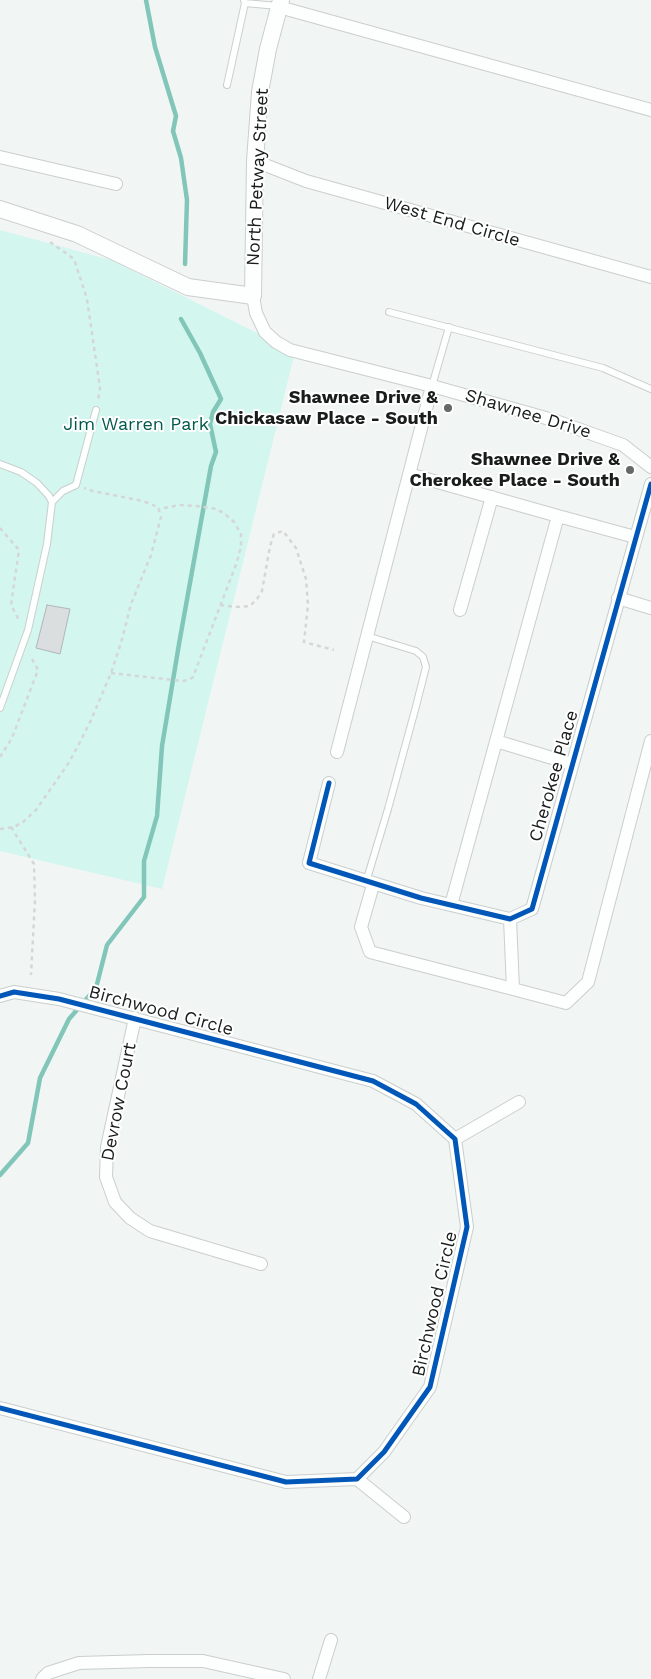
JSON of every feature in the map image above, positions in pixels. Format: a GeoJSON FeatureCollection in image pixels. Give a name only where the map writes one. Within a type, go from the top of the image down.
{"type":"FeatureCollection","features":[{"type":"Feature","properties":{"kind":"street"},"geometry":{"type":"LineString","coordinates":[[280,3],[651,110]]}},
{"type":"Feature","properties":{"kind":"street","name":"North Petway Street"},"geometry":{"type":"LineString","coordinates":[[254,296],[255,161],[260,92],[268,49],[280,3]]}},
{"type":"Feature","properties":{"kind":"street"},"geometry":{"type":"LineString","coordinates":[[0,156],[116,184]]}},
{"type":"Feature","properties":{"kind":"street","name":"West End Circle"},"geometry":{"type":"LineString","coordinates":[[255,161],[306,181],[651,277]]}},
{"type":"Feature","properties":{"kind":"street"},"geometry":{"type":"LineString","coordinates":[[0,209],[77,234],[188,287],[254,296]]}},
{"type":"Feature","properties":{"kind":"street","name":"Shawnee Drive"},"geometry":{"type":"LineString","coordinates":[[254,296],[256,313],[265,332],[276,342],[290,350],[432,386],[553,420],[622,444],[651,467]]}},
{"type":"Feature","properties":{"kind":"street"},"geometry":{"type":"LineString","coordinates":[[337,752],[432,386]]}},
{"type":"Feature","properties":{"kind":"street"},"geometry":{"type":"LineString","coordinates":[[408,474],[635,537]]}},
{"type":"Feature","properties":{"kind":"street","name":"Cherokee Place"},"geometry":{"type":"LineString","coordinates":[[510,919],[532,910],[651,484]]}},
{"type":"Feature","properties":{"kind":"street"},"geometry":{"type":"LineString","coordinates":[[460,610],[492,497]]}},
{"type":"Feature","properties":{"kind":"street"},"geometry":{"type":"LineString","coordinates":[[451,905],[558,516]]}},
{"type":"Feature","properties":{"kind":"street"},"geometry":{"type":"LineString","coordinates":[[618,598],[651,608]]}},
{"type":"Feature","properties":{"kind":"street"},"geometry":{"type":"LineString","coordinates":[[496,741],[572,764]]}},
{"type":"Feature","properties":{"kind":"street"},"geometry":{"type":"LineString","coordinates":[[370,883],[361,926],[370,952],[566,1003],[588,982],[651,741]]}},
{"type":"Feature","properties":{"kind":"street"},"geometry":{"type":"LineString","coordinates":[[329,783],[309,863],[370,883],[510,919],[513,989]]}},
{"type":"Feature","properties":{"kind":"street","name":"Birchwood Circle"},"geometry":{"type":"LineString","coordinates":[[0,996],[14,992],[60,999],[373,1081],[416,1104],[455,1139],[467,1227],[430,1386],[384,1452],[357,1479]]}},
{"type":"Feature","properties":{"kind":"street","name":"Devrow Court"},"geometry":{"type":"LineString","coordinates":[[135,1018],[107,1147],[106,1177],[115,1202],[130,1218],[150,1231],[261,1264]]}},
{"type":"Feature","properties":{"kind":"street"},"geometry":{"type":"LineString","coordinates":[[455,1139],[519,1102]]}},
{"type":"Feature","properties":{"kind":"street"},"geometry":{"type":"LineString","coordinates":[[0,1408],[286,1482],[357,1479],[404,1517]]}},
{"type":"Feature","properties":{"kind":"street"},"geometry":{"type":"LineString","coordinates":[[319,1679],[331,1640]]}},
{"type":"Feature","properties":{"kind":"street"},"geometry":{"type":"LineString","coordinates":[[42,1679],[48,1673],[79,1663],[204,1661],[284,1679]]}},
{"type":"Feature","properties":{"kind":"lane"},"geometry":{"type":"LineString","coordinates":[[227,85],[244,2],[280,3]]}},
{"type":"Feature","properties":{"kind":"lane"},"geometry":{"type":"LineString","coordinates":[[389,312],[603,368],[651,389]]}},
{"type":"Feature","properties":{"kind":"lane"},"geometry":{"type":"LineString","coordinates":[[432,386],[449,327]]}},
{"type":"Feature","properties":{"kind":"lane"},"geometry":{"type":"LineString","coordinates":[[52,502],[63,492],[76,485],[96,410]]}},
{"type":"Feature","properties":{"kind":"lane"},"geometry":{"type":"LineString","coordinates":[[0,464],[21,472],[37,483],[50,496],[52,502],[47,544],[28,630],[0,708]]}},
{"type":"Feature","properties":{"kind":"lane"},"geometry":{"type":"LineString","coordinates":[[366,636],[416,651],[423,657],[426,667],[370,883]]}},
{"type":"Feature","properties":{"kind":"path"},"geometry":{"type":"LineString","coordinates":[[43,236],[74,259],[87,299],[100,388],[96,410]]}},
{"type":"Feature","properties":{"kind":"path"},"geometry":{"type":"LineString","coordinates":[[0,829],[11,828],[24,822],[36,810],[68,764],[91,720],[111,673],[131,604],[151,554],[161,517],[158,506],[144,501],[93,492],[76,485]]}},
{"type":"Feature","properties":{"kind":"path"},"geometry":{"type":"LineString","coordinates":[[111,673],[182,681],[193,677],[237,562],[241,546],[241,534],[234,522],[226,515],[217,509],[209,507],[180,505],[159,509]]}},
{"type":"Feature","properties":{"kind":"path"},"geometry":{"type":"LineString","coordinates":[[220,605],[250,606],[257,599],[262,591],[274,534],[283,531],[296,548],[306,579],[308,605],[304,642],[334,650]]}},
{"type":"Feature","properties":{"kind":"path"},"geometry":{"type":"LineString","coordinates":[[11,828],[34,864],[35,900],[32,975]]}},
{"type":"Feature","properties":{"kind":"green space","name":"Jim Warren Park"},"geometry":{"type":"Polygon","coordinates":[[[0,230],[111,260],[295,352],[162,889],[0,851],[0,230]]]}},
{"type":"Feature","properties":{"kind":"building"},"geometry":{"type":"Polygon","coordinates":[[[47,605],[70,609],[60,654],[36,648],[47,605]]]}},
{"type":"Feature","properties":{"kind":"waterway"},"geometry":{"type":"LineString","coordinates":[[146,0],[155,47],[176,116],[173,131],[181,158],[187,200],[185,264]]}},
{"type":"Feature","properties":{"kind":"waterway"},"geometry":{"type":"LineString","coordinates":[[0,1175],[28,1143],[40,1078],[69,1019],[96,988],[107,945],[144,897],[144,861],[157,816],[162,746],[211,466],[216,452],[210,424],[213,412],[221,399],[200,353],[181,319]]}},
{"type":"Feature","properties":{"kind":"cycle path"},"geometry":{"type":"LineString","coordinates":[[329,783],[309,863],[421,898],[510,919],[532,909],[651,484]]}},
{"type":"Feature","properties":{"kind":"cycle path"},"geometry":{"type":"LineString","coordinates":[[0,996],[14,992],[59,999],[373,1081],[416,1104],[455,1139],[467,1227],[430,1387],[384,1452],[357,1479],[286,1482],[0,1408]]}},
{"type":"Feature","properties":{"kind":"place","name":"Shawnee Drive & Chickasaw Place - South"},"geometry":{"type":"Point","coordinates":[448,408]}},
{"type":"Feature","properties":{"kind":"place","name":"Shawnee Drive & Cherokee Place - South"},"geometry":{"type":"Point","coordinates":[630,470]}}]}
